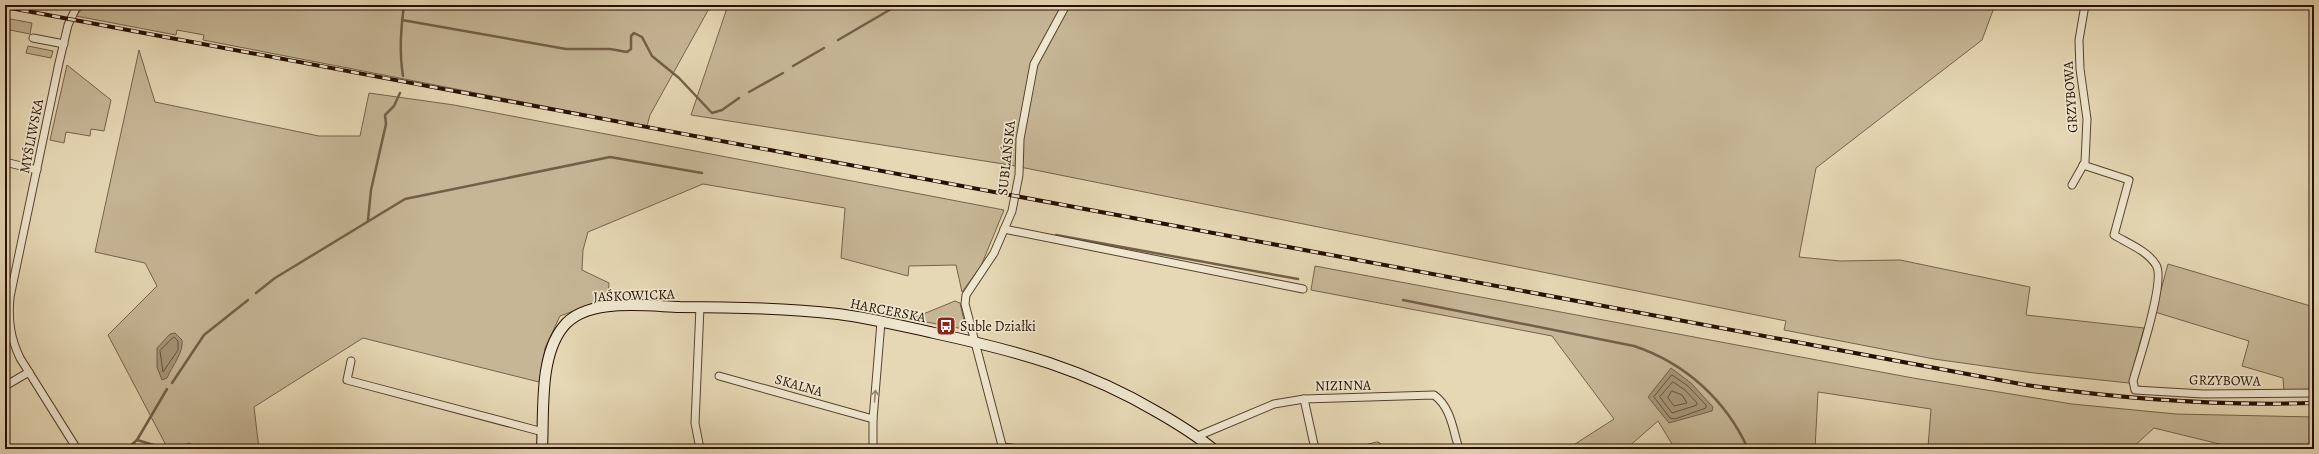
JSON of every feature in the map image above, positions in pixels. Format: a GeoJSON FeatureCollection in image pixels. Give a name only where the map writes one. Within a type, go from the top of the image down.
{"type":"FeatureCollection","features":[{"type":"Feature","properties":{"kind":"street","name":"SUBLAŃSKA"},"geometry":{"type":"LineString","coordinates":[[1003,448],[965,304],[966,295],[994,253],[1016,197],[1020,139],[1034,64],[1066,5]]}},
{"type":"Feature","properties":{"kind":"street","name":"GRZYBOWA"},"geometry":{"type":"LineString","coordinates":[[2072,185],[2083,165],[2086,119],[2080,69],[2079,40],[2085,5]]}},
{"type":"Feature","properties":{"kind":"street","name":"MYŚLIWSKA"},"geometry":{"type":"LineString","coordinates":[[76,8],[64,44],[10,297],[8,317],[14,344],[29,372],[77,449]]}},
{"type":"Feature","properties":{"kind":"street"},"geometry":{"type":"LineString","coordinates":[[33,38],[64,44]]}},
{"type":"Feature","properties":{"kind":"street"},"geometry":{"type":"LineString","coordinates":[[5,162],[38,170]]}},
{"type":"Feature","properties":{"kind":"street","name":"GRZYBOWA"},"geometry":{"type":"LineString","coordinates":[[2083,165],[2129,180],[2114,235],[2151,258],[2160,273],[2156,294],[2133,381],[2135,390],[2210,394],[2314,393]]}},
{"type":"Feature","properties":{"kind":"street"},"geometry":{"type":"LineString","coordinates":[[1004,229],[1303,289]]}},
{"type":"Feature","properties":{"kind":"street","name":"JAŚKOWICKA"},"geometry":{"type":"LineString","coordinates":[[542,449],[548,354],[563,327],[575,316],[599,307],[700,307]]}},
{"type":"Feature","properties":{"kind":"street"},"geometry":{"type":"LineString","coordinates":[[700,307],[695,423],[700,449]]}},
{"type":"Feature","properties":{"kind":"street","name":"HARCERSKA"},"geometry":{"type":"LineString","coordinates":[[700,307],[760,307],[840,314],[1005,348],[1046,361],[1122,391],[1198,436],[1213,449]]}},
{"type":"Feature","properties":{"kind":"street"},"geometry":{"type":"LineString","coordinates":[[873,449],[873,419],[881,322]]}},
{"type":"Feature","properties":{"kind":"street"},"geometry":{"type":"LineString","coordinates":[[351,361],[347,380],[543,432]]}},
{"type":"Feature","properties":{"kind":"street"},"geometry":{"type":"LineString","coordinates":[[5,386],[29,372]]}},
{"type":"Feature","properties":{"kind":"street","name":"SKALNA"},"geometry":{"type":"LineString","coordinates":[[719,376],[873,419]]}},
{"type":"Feature","properties":{"kind":"street","name":"NIZINNA"},"geometry":{"type":"LineString","coordinates":[[1198,436],[1274,404],[1304,399],[1434,395],[1443,403],[1448,411],[1459,449]]}},
{"type":"Feature","properties":{"kind":"street"},"geometry":{"type":"LineString","coordinates":[[1304,399],[1315,449]]}},
{"type":"Feature","properties":{"kind":"street"},"geometry":{"type":"LineString","coordinates":[[1365,449],[1377,446]]}},
{"type":"Feature","properties":{"kind":"street"},"geometry":{"type":"LineString","coordinates":[[1003,448],[1021,449]]}},
{"type":"Feature","properties":{"kind":"street"},"geometry":{"type":"LineString","coordinates":[[1067,449],[1075,449]]}},
{"type":"Feature","properties":{"kind":"shaded area"},"geometry":{"type":"Polygon","coordinates":[[[85,5],[711,5],[650,115],[647,126],[203,40],[204,35],[177,30],[176,35],[76,16],[85,5]]]}},
{"type":"Feature","properties":{"kind":"shaded area"},"geometry":{"type":"Polygon","coordinates":[[[728,5],[1995,5],[1982,40],[1816,168],[1799,257],[1840,261],[1900,260],[2030,287],[2026,315],[2144,328],[2129,383],[2034,373],[1934,359],[1784,330],[1786,321],[1010,165],[691,115],[728,5]]]}},
{"type":"Feature","properties":{"kind":"shaded area"},"geometry":{"type":"Polygon","coordinates":[[[5,18],[32,23],[30,34],[5,29],[5,18]]]}},
{"type":"Feature","properties":{"kind":"shaded area"},"geometry":{"type":"Polygon","coordinates":[[[28,46],[53,51],[51,58],[26,53],[28,46]]]}},
{"type":"Feature","properties":{"kind":"shaded area"},"geometry":{"type":"Polygon","coordinates":[[[139,50],[155,102],[319,136],[360,136],[369,93],[454,105],[1004,210],[981,266],[962,292],[956,265],[909,266],[908,276],[841,258],[845,208],[703,184],[588,232],[583,250],[582,270],[609,283],[608,298],[560,316],[545,348],[539,382],[363,338],[254,407],[259,449],[193,449],[190,443],[168,449],[108,335],[157,286],[145,263],[95,252],[139,50]]]}},
{"type":"Feature","properties":{"kind":"shaded area"},"geometry":{"type":"Polygon","coordinates":[[[67,65],[111,100],[104,131],[91,129],[90,136],[66,132],[64,143],[50,140],[67,65]]]}},
{"type":"Feature","properties":{"kind":"shaded area"},"geometry":{"type":"Polygon","coordinates":[[[2168,264],[2314,307],[2314,389],[2284,391],[2283,378],[2242,366],[2249,341],[2155,312],[2168,264]]]}},
{"type":"Feature","properties":{"kind":"shaded area"},"geometry":{"type":"Polygon","coordinates":[[[1315,266],[1913,378],[2072,404],[2176,414],[2314,417],[2314,449],[2240,449],[2154,428],[2131,449],[1948,449],[1928,447],[1931,409],[1818,392],[1815,449],[1675,449],[1658,421],[1626,449],[1576,449],[1572,446],[1614,419],[1552,336],[1311,290],[1315,266]]]}},
{"type":"Feature","properties":{"kind":"shaded area"},"geometry":{"type":"Polygon","coordinates":[[[955,301],[960,303],[966,329],[951,327],[952,324],[944,322],[942,325],[911,319],[955,301]]]}},
{"type":"Feature","properties":{"kind":"water"},"geometry":{"type":"Polygon","coordinates":[[[175,333],[182,340],[181,349],[167,378],[162,380],[157,367],[157,348],[170,334],[175,333]]]}},
{"type":"Feature","properties":{"kind":"water"},"geometry":{"type":"Polygon","coordinates":[[[1671,368],[1691,383],[1713,407],[1712,411],[1669,423],[1648,397],[1671,368]]]}},
{"type":"Feature","properties":{"kind":"waterway"},"geometry":{"type":"LineString","coordinates":[[403,76],[401,40],[404,5]]}},
{"type":"Feature","properties":{"kind":"waterway"},"geometry":{"type":"LineString","coordinates":[[838,40],[898,5]]}},
{"type":"Feature","properties":{"kind":"waterway"},"geometry":{"type":"LineString","coordinates":[[402,20],[566,49],[610,49],[627,52],[631,49],[631,36],[634,33],[642,37],[652,56],[679,78],[712,113],[722,110],[739,98]]}},
{"type":"Feature","properties":{"kind":"waterway"},"geometry":{"type":"LineString","coordinates":[[793,66],[824,48]]}},
{"type":"Feature","properties":{"kind":"waterway"},"geometry":{"type":"LineString","coordinates":[[749,92],[783,73]]}},
{"type":"Feature","properties":{"kind":"waterway"},"geometry":{"type":"LineString","coordinates":[[368,220],[371,190],[386,124],[385,115],[394,106],[400,93]]}},
{"type":"Feature","properties":{"kind":"waterway"},"geometry":{"type":"LineString","coordinates":[[256,293],[275,278],[405,199],[610,157],[702,173]]}},
{"type":"Feature","properties":{"kind":"waterway"},"geometry":{"type":"LineString","coordinates":[[1056,235],[1298,279]]}},
{"type":"Feature","properties":{"kind":"waterway"},"geometry":{"type":"LineString","coordinates":[[172,383],[204,335],[248,300]]}},
{"type":"Feature","properties":{"kind":"waterway"},"geometry":{"type":"LineString","coordinates":[[1403,300],[1634,346],[1653,353],[1687,373],[1716,399],[1739,431],[1748,449]]}},
{"type":"Feature","properties":{"kind":"waterway"},"geometry":{"type":"LineString","coordinates":[[127,449],[137,440],[167,389]]}},
{"type":"Feature","properties":{"kind":"waterway"},"geometry":{"type":"LineString","coordinates":[[137,440],[167,449]]}},
{"type":"Feature","properties":{"kind":"railway"},"geometry":{"type":"LineString","coordinates":[[5,7],[2026,385],[2134,398],[2206,402],[2278,404],[2314,403]]}},
{"type":"Feature","properties":{"kind":"place","name":"Suble Działki"},"geometry":{"type":"Point","coordinates":[946,326]}}]}
